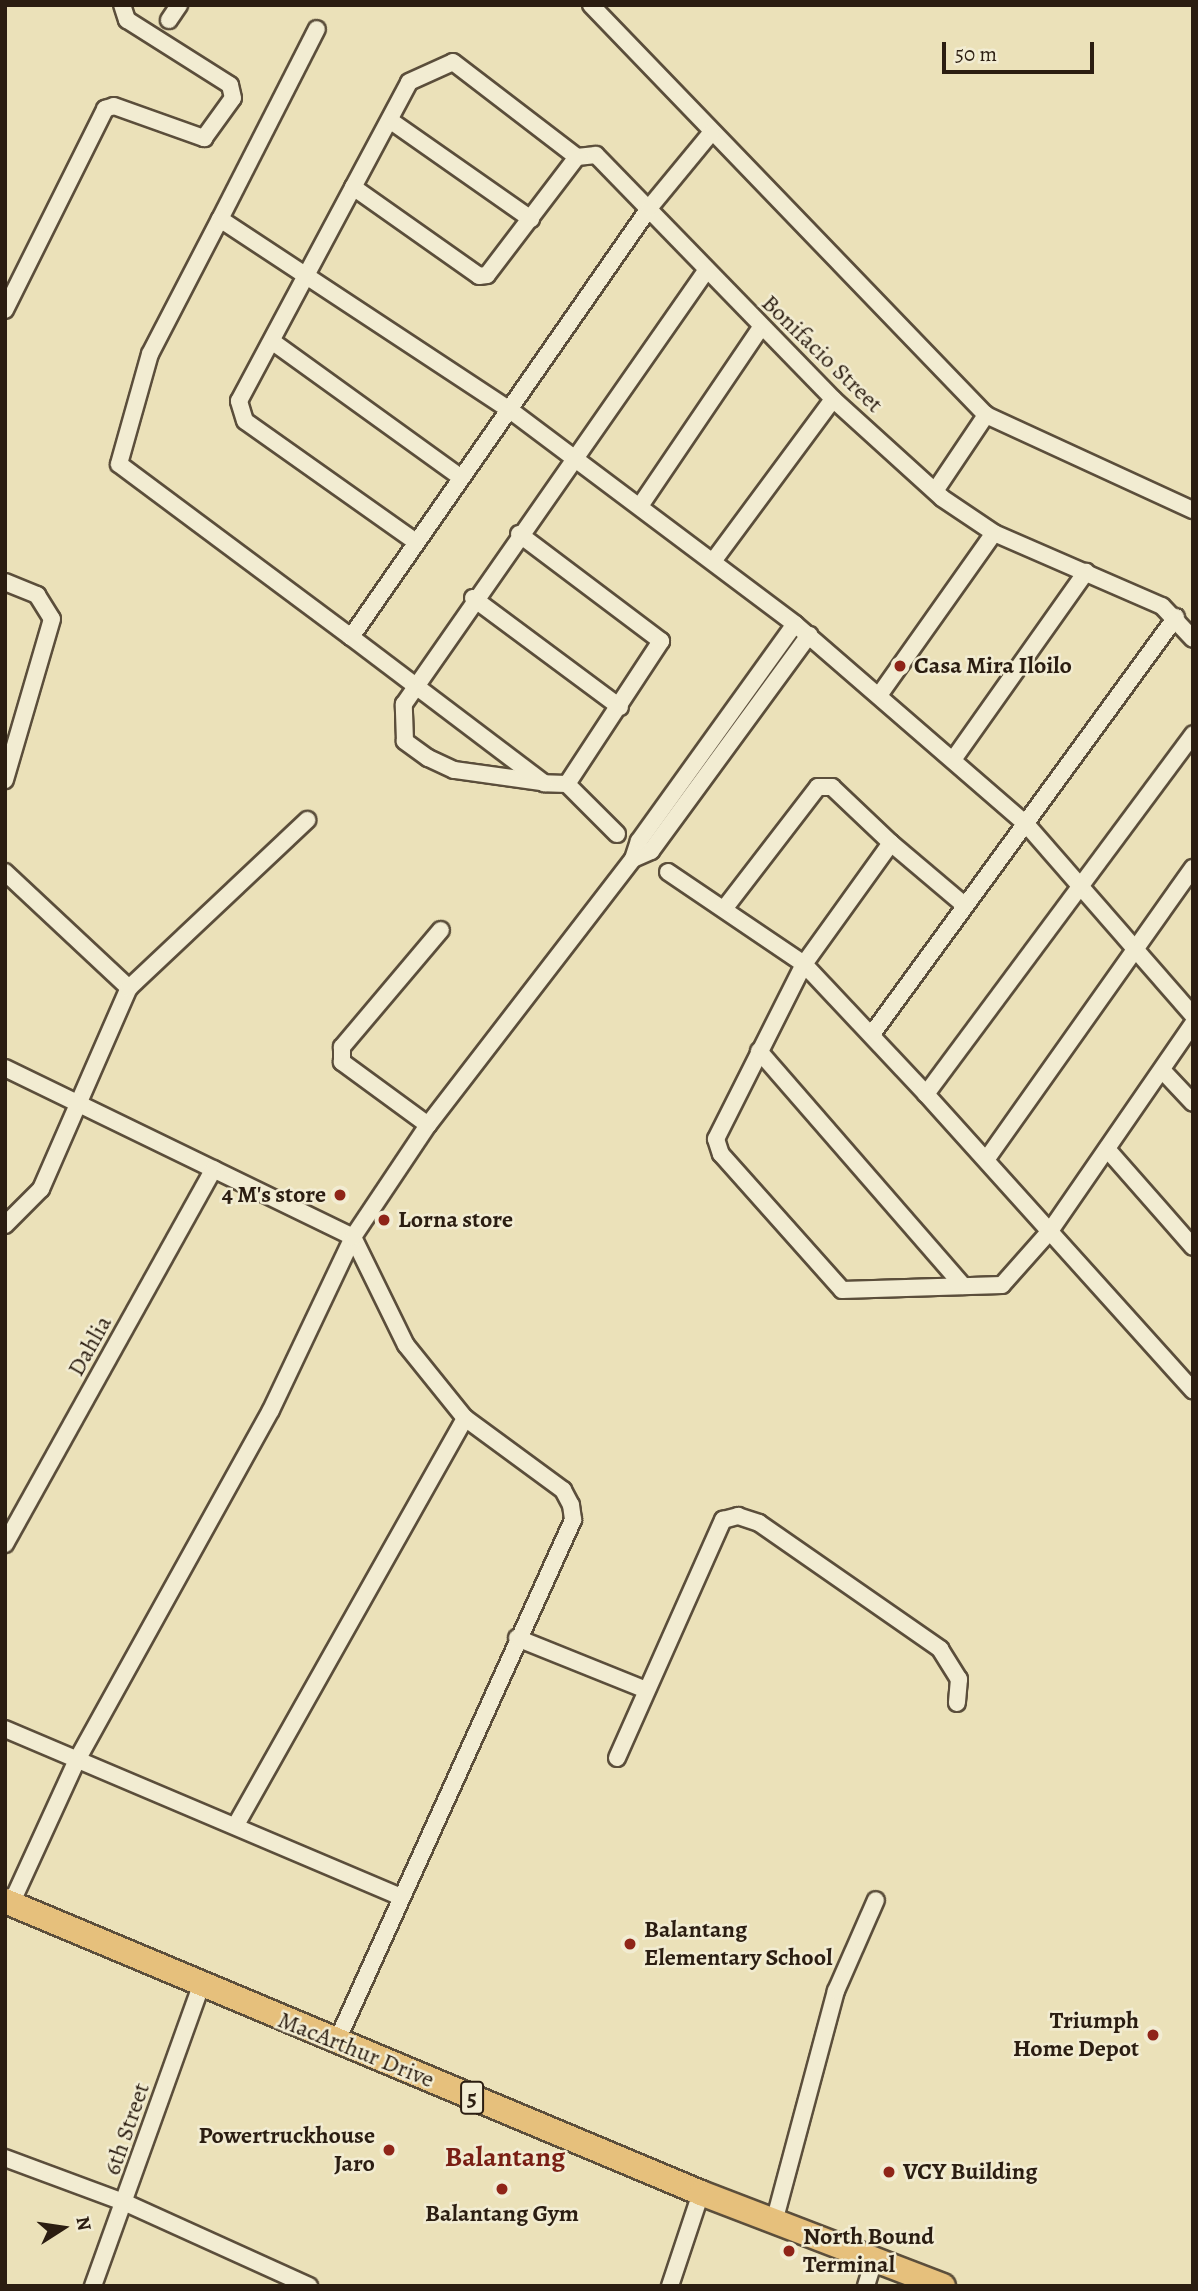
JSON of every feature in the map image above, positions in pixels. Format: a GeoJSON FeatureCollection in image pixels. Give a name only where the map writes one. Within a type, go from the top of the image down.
{"type":"FeatureCollection","features":[{"type":"Feature","properties":{"kind":"main road","name":"MacArthur Drive"},"geometry":{"type":"LineString","coordinates":[[8,1903],[336,2043],[701,2193],[943,2286]]}},
{"type":"Feature","properties":{"kind":"street"},"geometry":{"type":"LineString","coordinates":[[5,310],[105,109],[114,106],[204,138],[233,98],[230,85],[127,20],[121,5]]}},
{"type":"Feature","properties":{"kind":"street"},"geometry":{"type":"LineString","coordinates":[[169,20],[179,5]]}},
{"type":"Feature","properties":{"kind":"street"},"geometry":{"type":"LineString","coordinates":[[590,5],[986,415],[1193,510]]}},
{"type":"Feature","properties":{"kind":"street"},"geometry":{"type":"LineString","coordinates":[[317,29],[150,354],[119,464],[544,783]]}},
{"type":"Feature","properties":{"kind":"street","name":"Bonifacio Street"},"geometry":{"type":"LineString","coordinates":[[391,121],[409,82],[453,62],[577,157],[596,155],[650,207],[706,271],[833,399],[935,491],[994,533],[1086,572],[1175,617],[1193,639]]}},
{"type":"Feature","properties":{"kind":"street"},"geometry":{"type":"LineString","coordinates":[[416,542],[238,412],[353,187],[391,121],[531,219]]}},
{"type":"Feature","properties":{"kind":"street"},"geometry":{"type":"LineString","coordinates":[[351,637],[650,207],[711,133]]}},
{"type":"Feature","properties":{"kind":"street"},"geometry":{"type":"LineString","coordinates":[[353,187],[479,276],[487,275],[577,157]]}},
{"type":"Feature","properties":{"kind":"street"},"geometry":{"type":"LineString","coordinates":[[220,219],[510,410],[714,560],[809,635],[955,757],[1027,825],[1085,886],[1193,1015]]}},
{"type":"Feature","properties":{"kind":"street"},"geometry":{"type":"LineString","coordinates":[[617,834],[567,784],[454,770],[414,750],[402,723],[414,685],[706,271]]}},
{"type":"Feature","properties":{"kind":"street"},"geometry":{"type":"LineString","coordinates":[[640,506],[761,327]]}},
{"type":"Feature","properties":{"kind":"street"},"geometry":{"type":"LineString","coordinates":[[273,342],[460,477]]}},
{"type":"Feature","properties":{"kind":"street"},"geometry":{"type":"LineString","coordinates":[[714,560],[833,399]]}},
{"type":"Feature","properties":{"kind":"street"},"geometry":{"type":"LineString","coordinates":[[935,491],[986,415]]}},
{"type":"Feature","properties":{"kind":"street"},"geometry":{"type":"LineString","coordinates":[[880,695],[994,533]]}},
{"type":"Feature","properties":{"kind":"street"},"geometry":{"type":"LineString","coordinates":[[519,534],[661,641],[567,784]]}},
{"type":"Feature","properties":{"kind":"street"},"geometry":{"type":"LineString","coordinates":[[955,757],[1086,572]]}},
{"type":"Feature","properties":{"kind":"street"},"geometry":{"type":"LineString","coordinates":[[5,582],[37,595],[52,619],[5,780]]}},
{"type":"Feature","properties":{"kind":"street"},"geometry":{"type":"LineString","coordinates":[[473,598],[620,706]]}},
{"type":"Feature","properties":{"kind":"street"},"geometry":{"type":"LineString","coordinates":[[872,1034],[963,904],[1027,825],[1175,617]]}},
{"type":"Feature","properties":{"kind":"street"},"geometry":{"type":"LineString","coordinates":[[652,836],[731,713],[795,624]]}},
{"type":"Feature","properties":{"kind":"street"},"geometry":{"type":"LineString","coordinates":[[8,1903],[77,1760],[271,1410],[354,1237],[428,1125],[633,859],[744,723],[809,635]]}},
{"type":"Feature","properties":{"kind":"street"},"geometry":{"type":"LineString","coordinates":[[731,713],[744,723]]}},
{"type":"Feature","properties":{"kind":"street"},"geometry":{"type":"LineString","coordinates":[[926,1094],[1085,886],[1193,734]]}},
{"type":"Feature","properties":{"kind":"street"},"geometry":{"type":"LineString","coordinates":[[724,909],[818,787],[832,787],[891,843],[963,904]]}},
{"type":"Feature","properties":{"kind":"street"},"geometry":{"type":"LineString","coordinates":[[5,1225],[41,1189],[129,988],[307,820]]}},
{"type":"Feature","properties":{"kind":"street"},"geometry":{"type":"LineString","coordinates":[[891,843],[804,964],[716,1139],[721,1154],[842,1290],[962,1286],[998,1288],[1050,1231],[1193,1024]]}},
{"type":"Feature","properties":{"kind":"street"},"geometry":{"type":"LineString","coordinates":[[986,1160],[1193,868]]}},
{"type":"Feature","properties":{"kind":"street"},"geometry":{"type":"LineString","coordinates":[[5,872],[129,988]]}},
{"type":"Feature","properties":{"kind":"street"},"geometry":{"type":"LineString","coordinates":[[668,872],[804,964],[872,1034],[1193,1391]]}},
{"type":"Feature","properties":{"kind":"street"},"geometry":{"type":"LineString","coordinates":[[428,1125],[342,1062],[342,1047],[441,930]]}},
{"type":"Feature","properties":{"kind":"street"},"geometry":{"type":"LineString","coordinates":[[759,1051],[962,1286]]}},
{"type":"Feature","properties":{"kind":"street"},"geometry":{"type":"LineString","coordinates":[[5,1068],[354,1237],[406,1345],[465,1418],[563,1490],[571,1505],[573,1520],[399,1896],[336,2043]]}},
{"type":"Feature","properties":{"kind":"street"},"geometry":{"type":"LineString","coordinates":[[1162,1070],[1193,1103]]}},
{"type":"Feature","properties":{"kind":"street"},"geometry":{"type":"LineString","coordinates":[[1107,1149],[1193,1247]]}},
{"type":"Feature","properties":{"kind":"street","name":"Dahlia"},"geometry":{"type":"LineString","coordinates":[[5,1544],[214,1169]]}},
{"type":"Feature","properties":{"kind":"street"},"geometry":{"type":"LineString","coordinates":[[237,1823],[465,1418]]}},
{"type":"Feature","properties":{"kind":"street"},"geometry":{"type":"LineString","coordinates":[[617,1758],[644,1689],[723,1520],[738,1516],[759,1523],[940,1649],[959,1679],[957,1703]]}},
{"type":"Feature","properties":{"kind":"street"},"geometry":{"type":"LineString","coordinates":[[517,1638],[644,1689]]}},
{"type":"Feature","properties":{"kind":"street"},"geometry":{"type":"LineString","coordinates":[[5,1729],[237,1823],[399,1896]]}},
{"type":"Feature","properties":{"kind":"street"},"geometry":{"type":"LineString","coordinates":[[774,2222],[836,1991],[876,1900]]}},
{"type":"Feature","properties":{"kind":"street","name":"6th Street"},"geometry":{"type":"LineString","coordinates":[[93,2286],[126,2203],[201,1986]]}},
{"type":"Feature","properties":{"kind":"street"},"geometry":{"type":"LineString","coordinates":[[5,2158],[126,2203],[309,2286]]}},
{"type":"Feature","properties":{"kind":"street"},"geometry":{"type":"LineString","coordinates":[[670,2286],[701,2193]]}},
{"type":"Feature","properties":{"kind":"street"},"geometry":{"type":"LineString","coordinates":[[866,2286],[874,2259]]}},
{"type":"Feature","properties":{"kind":"place","name":"Casa Mira Iloilo"},"geometry":{"type":"Point","coordinates":[900,666]}},
{"type":"Feature","properties":{"kind":"place","name":"4 M's store"},"geometry":{"type":"Point","coordinates":[340,1195]}},
{"type":"Feature","properties":{"kind":"place","name":"Lorna store"},"geometry":{"type":"Point","coordinates":[384,1220]}},
{"type":"Feature","properties":{"kind":"place","name":"Balantang Elementary School"},"geometry":{"type":"Point","coordinates":[630,1944]}},
{"type":"Feature","properties":{"kind":"place","name":"Triumph Home Depot"},"geometry":{"type":"Point","coordinates":[1153,2035]}},
{"type":"Feature","properties":{"kind":"place","name":"Powertruckhouse Jaro"},"geometry":{"type":"Point","coordinates":[389,2150]}},
{"type":"Feature","properties":{"kind":"place","name":"VCY Building"},"geometry":{"type":"Point","coordinates":[889,2172]}},
{"type":"Feature","properties":{"kind":"place","name":"Balantang Gym"},"geometry":{"type":"Point","coordinates":[502,2189]}},
{"type":"Feature","properties":{"kind":"place","name":"North Bound Terminal"},"geometry":{"type":"Point","coordinates":[789,2251]}},
{"type":"Feature","properties":{"kind":"district","name":"Balantang"},"geometry":{"type":"Point","coordinates":[505,2157]}}]}
